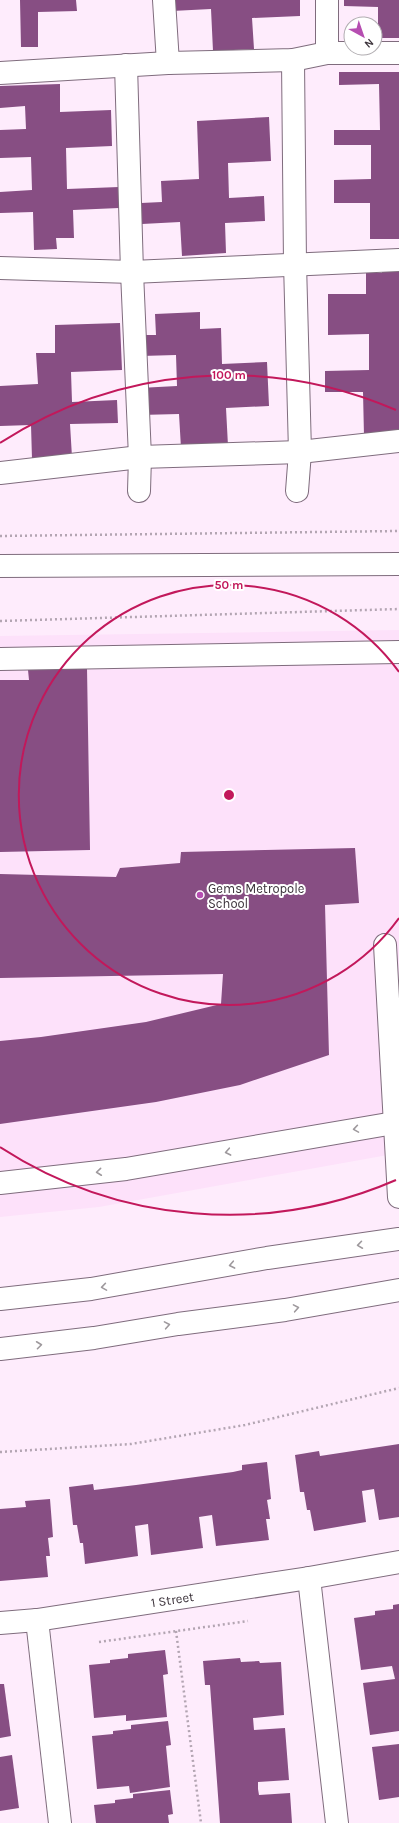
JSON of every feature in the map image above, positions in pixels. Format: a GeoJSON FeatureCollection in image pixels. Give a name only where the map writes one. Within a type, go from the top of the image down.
{"type":"FeatureCollection","features":[{"type":"Feature","properties":{"kind":"street"},"geometry":{"type":"LineString","coordinates":[[164,0],[168,63]]}},
{"type":"Feature","properties":{"kind":"street"},"geometry":{"type":"LineString","coordinates":[[327,0],[327,53]]}},
{"type":"Feature","properties":{"kind":"street"},"geometry":{"type":"LineString","coordinates":[[0,73],[168,63],[293,60],[327,53],[399,53]]}},
{"type":"Feature","properties":{"kind":"street"},"geometry":{"type":"LineString","coordinates":[[293,60],[295,263],[300,452],[297,491]]}},
{"type":"Feature","properties":{"kind":"street"},"geometry":{"type":"LineString","coordinates":[[126,65],[132,272],[140,458],[138,490]]}},
{"type":"Feature","properties":{"kind":"street"},"geometry":{"type":"LineString","coordinates":[[0,268],[132,272],[295,263],[399,260]]}},
{"type":"Feature","properties":{"kind":"street"},"geometry":{"type":"LineString","coordinates":[[0,473],[140,458],[300,452],[399,441]]}},
{"type":"Feature","properties":{"kind":"street"},"geometry":{"type":"LineString","coordinates":[[0,566],[399,564]]}},
{"type":"Feature","properties":{"kind":"street"},"geometry":{"type":"LineString","coordinates":[[0,660],[399,652]]}},
{"type":"Feature","properties":{"kind":"street"},"geometry":{"type":"LineString","coordinates":[[385,945],[399,1196]]}},
{"type":"Feature","properties":{"kind":"street"},"geometry":{"type":"LineString","coordinates":[[0,1183],[126,1169],[394,1123]]}},
{"type":"Feature","properties":{"kind":"street"},"geometry":{"type":"LineString","coordinates":[[0,1299],[91,1289],[267,1258],[399,1239]]}},
{"type":"Feature","properties":{"kind":"street"},"geometry":{"type":"LineString","coordinates":[[0,1349],[94,1338],[178,1324],[285,1310],[399,1290]]}},
{"type":"Feature","properties":{"kind":"street","name":"1 Street"},"geometry":{"type":"LineString","coordinates":[[0,1623],[37,1620],[309,1578],[399,1562]]}},
{"type":"Feature","properties":{"kind":"street"},"geometry":{"type":"LineString","coordinates":[[309,1578],[337,1823]]}},
{"type":"Feature","properties":{"kind":"street"},"geometry":{"type":"LineString","coordinates":[[37,1620],[60,1823]]}},
{"type":"Feature","properties":{"kind":"path"},"geometry":{"type":"LineString","coordinates":[[0,536],[399,531]]}},
{"type":"Feature","properties":{"kind":"path"},"geometry":{"type":"LineString","coordinates":[[0,621],[399,609]]}},
{"type":"Feature","properties":{"kind":"path"},"geometry":{"type":"LineString","coordinates":[[0,1452],[131,1444],[246,1425],[399,1388]]}},
{"type":"Feature","properties":{"kind":"path"},"geometry":{"type":"LineString","coordinates":[[99,1642],[248,1621]]}},
{"type":"Feature","properties":{"kind":"path"},"geometry":{"type":"LineString","coordinates":[[176,1631],[201,1823]]}},
{"type":"Feature","properties":{"kind":"shaded area","name":"Gems Metropole School"},"geometry":{"type":"Polygon","coordinates":[[[399,630],[399,1153],[99,1207],[0,1217],[0,636],[399,630]]]}},
{"type":"Feature","properties":{"kind":"building"},"geometry":{"type":"Polygon","coordinates":[[[20,0],[76,0],[77,11],[38,12],[38,47],[21,47],[20,0]]]}},
{"type":"Feature","properties":{"kind":"building"},"geometry":{"type":"Polygon","coordinates":[[[171,0],[300,0],[300,16],[252,18],[254,49],[213,51],[211,9],[172,11],[171,0]]]}},
{"type":"Feature","properties":{"kind":"building"},"geometry":{"type":"Polygon","coordinates":[[[344,0],[399,0],[399,38],[383,38],[383,16],[378,16],[378,7],[344,6],[344,0]]]}},
{"type":"Feature","properties":{"kind":"building"},"geometry":{"type":"Polygon","coordinates":[[[339,72],[399,72],[399,239],[370,239],[370,203],[334,203],[334,180],[371,179],[371,145],[334,145],[334,130],[380,130],[379,84],[339,85],[339,72]]]}},
{"type":"Feature","properties":{"kind":"building"},"geometry":{"type":"Polygon","coordinates":[[[60,84],[60,112],[111,110],[112,146],[66,148],[67,189],[119,187],[119,208],[73,210],[74,238],[56,238],[57,249],[34,250],[33,212],[0,213],[0,192],[32,190],[31,157],[0,158],[0,130],[26,129],[25,106],[0,108],[0,86],[60,84]]]}},
{"type":"Feature","properties":{"kind":"building"},"geometry":{"type":"Polygon","coordinates":[[[269,117],[271,161],[228,163],[229,198],[264,196],[265,221],[225,223],[226,253],[182,256],[180,222],[142,224],[141,203],[162,202],[161,181],[199,179],[197,121],[269,117]]]}},
{"type":"Feature","properties":{"kind":"building"},"geometry":{"type":"Polygon","coordinates":[[[382,262],[399,262],[399,435],[364,436],[363,392],[325,392],[325,371],[369,370],[369,334],[328,335],[328,294],[366,294],[366,273],[382,273],[382,262]]]}},
{"type":"Feature","properties":{"kind":"building"},"geometry":{"type":"Polygon","coordinates":[[[200,312],[200,329],[221,328],[222,364],[267,362],[269,406],[226,408],[228,446],[181,448],[179,414],[140,415],[139,388],[177,386],[176,355],[141,356],[140,335],[156,335],[155,314],[200,312]]]}},
{"type":"Feature","properties":{"kind":"building"},"geometry":{"type":"Polygon","coordinates":[[[120,323],[122,370],[71,372],[72,402],[117,400],[118,423],[70,424],[72,457],[32,459],[31,425],[0,426],[0,386],[38,384],[36,353],[55,353],[55,325],[120,323]]]}},
{"type":"Feature","properties":{"kind":"building"},"geometry":{"type":"Polygon","coordinates":[[[87,668],[90,850],[0,852],[0,680],[29,680],[28,670],[87,668]]]}},
{"type":"Feature","properties":{"kind":"building"},"geometry":{"type":"Polygon","coordinates":[[[355,848],[359,903],[325,905],[329,1055],[240,1085],[156,1102],[0,1124],[0,1041],[41,1037],[146,1022],[221,1004],[223,974],[0,978],[0,874],[116,877],[120,868],[180,863],[181,852],[355,848]]]}},
{"type":"Feature","properties":{"kind":"building"},"geometry":{"type":"Polygon","coordinates":[[[399,1444],[399,1517],[379,1520],[374,1489],[362,1491],[366,1522],[314,1531],[310,1510],[307,1510],[304,1492],[300,1492],[295,1455],[319,1451],[320,1456],[399,1444]]]}},
{"type":"Feature","properties":{"kind":"building"},"geometry":{"type":"Polygon","coordinates":[[[267,1462],[271,1499],[267,1500],[270,1519],[266,1519],[269,1540],[216,1546],[212,1515],[199,1517],[203,1548],[151,1555],[148,1524],[135,1526],[138,1556],[85,1564],[83,1543],[80,1543],[77,1525],[73,1525],[69,1487],[93,1484],[94,1490],[136,1485],[233,1472],[242,1470],[242,1465],[267,1462]]]}},
{"type":"Feature","properties":{"kind":"building"},"geometry":{"type":"Polygon","coordinates":[[[50,1499],[53,1537],[48,1538],[50,1556],[46,1556],[48,1577],[0,1581],[0,1509],[26,1507],[25,1501],[50,1499]]]}},
{"type":"Feature","properties":{"kind":"building"},"geometry":{"type":"Polygon","coordinates":[[[399,1604],[399,1731],[370,1735],[363,1683],[395,1679],[392,1666],[361,1670],[354,1618],[375,1615],[375,1611],[393,1609],[393,1605],[399,1604]]]}},
{"type":"Feature","properties":{"kind":"building"},"geometry":{"type":"Polygon","coordinates":[[[165,1650],[168,1674],[163,1675],[167,1717],[126,1721],[126,1715],[94,1718],[89,1665],[110,1663],[110,1660],[128,1658],[128,1654],[165,1650]]]}},
{"type":"Feature","properties":{"kind":"building"},"geometry":{"type":"Polygon","coordinates":[[[240,1658],[241,1662],[281,1662],[284,1715],[253,1718],[254,1730],[285,1728],[289,1780],[258,1782],[258,1789],[259,1795],[290,1793],[292,1823],[220,1823],[210,1685],[205,1685],[203,1661],[240,1658]]]}},
{"type":"Feature","properties":{"kind":"building"},"geometry":{"type":"Polygon","coordinates":[[[0,1684],[4,1684],[11,1736],[0,1738],[0,1684]]]}},
{"type":"Feature","properties":{"kind":"building"},"geometry":{"type":"Polygon","coordinates":[[[168,1721],[171,1745],[166,1746],[170,1787],[130,1793],[129,1786],[97,1789],[92,1736],[113,1734],[113,1731],[131,1729],[131,1725],[168,1721]]]}},
{"type":"Feature","properties":{"kind":"building"},"geometry":{"type":"Polygon","coordinates":[[[399,1744],[399,1797],[379,1800],[372,1747],[399,1744]]]}},
{"type":"Feature","properties":{"kind":"building"},"geometry":{"type":"Polygon","coordinates":[[[12,1755],[19,1808],[0,1811],[0,1757],[12,1755]]]}},
{"type":"Feature","properties":{"kind":"building"},"geometry":{"type":"Polygon","coordinates":[[[170,1790],[173,1814],[168,1815],[169,1823],[96,1823],[94,1805],[115,1803],[115,1800],[133,1798],[133,1794],[170,1790]]]}},
{"type":"Feature","properties":{"kind":"place","name":"Gems Metropole School"},"geometry":{"type":"Point","coordinates":[200,895]}}]}
